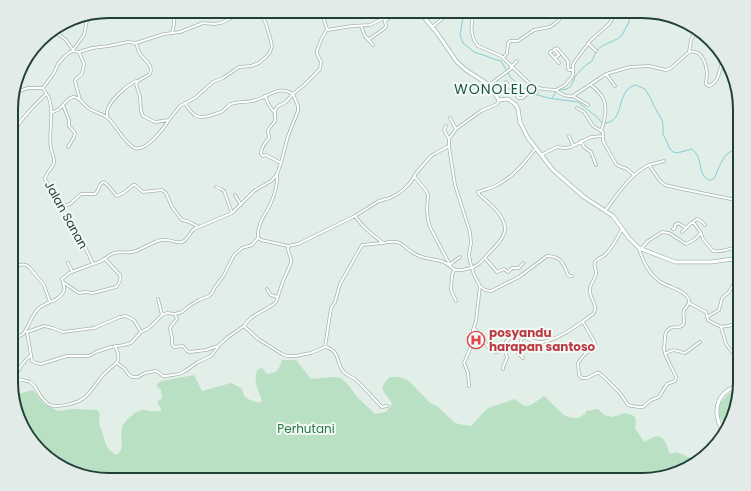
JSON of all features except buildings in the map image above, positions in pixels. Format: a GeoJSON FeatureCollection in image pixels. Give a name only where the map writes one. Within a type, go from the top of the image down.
{"type":"FeatureCollection","features":[{"type":"Feature","properties":{"kind":"main road"},"geometry":{"type":"LineString","coordinates":[[425,18],[457,62],[466,70],[489,85],[499,100],[508,100],[516,105],[520,122],[528,138],[553,170],[584,197],[613,216],[634,244],[640,248],[675,262],[711,262],[731,259]]}},
{"type":"Feature","properties":{"kind":"main road"},"geometry":{"type":"LineString","coordinates":[[721,427],[718,411],[719,401],[724,394],[733,388]]}},
{"type":"Feature","properties":{"kind":"street"},"geometry":{"type":"LineString","coordinates":[[172,33],[175,18]]}},
{"type":"Feature","properties":{"kind":"street"},"geometry":{"type":"LineString","coordinates":[[57,33],[66,40],[73,51],[79,52],[95,47],[128,42],[136,43],[164,34],[180,32],[202,22],[214,24],[221,23],[231,18]]}},
{"type":"Feature","properties":{"kind":"street"},"geometry":{"type":"LineString","coordinates":[[51,113],[57,110],[72,97],[76,97],[88,108],[107,117],[129,143],[135,148],[139,149],[155,137],[180,106],[195,98],[213,82],[223,78],[240,67],[255,65],[267,56],[272,46],[263,18]]}},
{"type":"Feature","properties":{"kind":"street"},"geometry":{"type":"LineString","coordinates":[[323,18],[327,30]]}},
{"type":"Feature","properties":{"kind":"street"},"geometry":{"type":"LineString","coordinates":[[281,164],[261,154],[263,144],[269,138],[268,130],[275,121],[276,108],[286,102],[320,69],[321,62],[317,51],[320,40],[327,30],[361,26],[389,18]]}},
{"type":"Feature","properties":{"kind":"street"},"geometry":{"type":"LineString","coordinates":[[432,27],[443,18]]}},
{"type":"Feature","properties":{"kind":"street"},"geometry":{"type":"LineString","coordinates":[[472,18],[472,35],[476,44],[503,58],[530,84],[538,88],[556,90],[565,85],[572,77],[574,74],[573,65],[575,61],[588,43],[609,24],[613,18]]}},
{"type":"Feature","properties":{"kind":"street"},"geometry":{"type":"LineString","coordinates":[[503,58],[507,53],[508,43],[510,41],[518,41],[534,30],[550,27],[560,18]]}},
{"type":"Feature","properties":{"kind":"street"},"geometry":{"type":"LineString","coordinates":[[368,40],[385,28],[386,20]]}},
{"type":"Feature","properties":{"kind":"street"},"geometry":{"type":"LineString","coordinates":[[20,91],[28,88],[42,88],[54,73],[60,61],[67,54],[73,51],[84,35],[87,21]]}},
{"type":"Feature","properties":{"kind":"street"},"geometry":{"type":"LineString","coordinates":[[361,26],[362,31],[373,45]]}},
{"type":"Feature","properties":{"kind":"street"},"geometry":{"type":"LineString","coordinates":[[689,52],[691,40],[694,34]]}},
{"type":"Feature","properties":{"kind":"street"},"geometry":{"type":"LineString","coordinates":[[107,117],[107,111],[111,103],[128,86],[150,74],[150,66],[139,52],[136,43]]}},
{"type":"Feature","properties":{"kind":"street"},"geometry":{"type":"LineString","coordinates":[[588,43],[596,51]]}},
{"type":"Feature","properties":{"kind":"street"},"geometry":{"type":"LineString","coordinates":[[554,49],[557,48],[568,61],[569,70],[573,70]]}},
{"type":"Feature","properties":{"kind":"street"},"geometry":{"type":"LineString","coordinates":[[554,49],[559,55],[555,58]]}},
{"type":"Feature","properties":{"kind":"street"},"geometry":{"type":"LineString","coordinates":[[554,49],[550,52],[559,63]]}},
{"type":"Feature","properties":{"kind":"street"},"geometry":{"type":"LineString","coordinates":[[573,96],[606,74],[630,67],[649,66],[666,70],[671,68],[689,52],[696,51],[703,58],[707,75],[706,84],[709,86],[720,74],[722,65]]}},
{"type":"Feature","properties":{"kind":"street"},"geometry":{"type":"LineString","coordinates":[[79,52],[84,64],[84,72],[75,81],[80,100]]}},
{"type":"Feature","properties":{"kind":"street"},"geometry":{"type":"LineString","coordinates":[[489,85],[508,71],[517,61]]}},
{"type":"Feature","properties":{"kind":"street"},"geometry":{"type":"LineString","coordinates":[[606,74],[615,86]]}},
{"type":"Feature","properties":{"kind":"street"},"geometry":{"type":"LineString","coordinates":[[138,81],[136,86],[140,100],[141,114],[152,121],[161,122],[169,120]]}},
{"type":"Feature","properties":{"kind":"street"},"geometry":{"type":"LineString","coordinates":[[506,82],[519,98],[522,98],[529,93],[536,92],[538,88]]}},
{"type":"Feature","properties":{"kind":"street"},"geometry":{"type":"LineString","coordinates":[[591,85],[600,94],[605,102],[604,119],[601,131],[603,133],[603,141],[616,164],[627,169],[634,176]]}},
{"type":"Feature","properties":{"kind":"street","name":"Jalan Sanan"},"geometry":{"type":"LineString","coordinates":[[42,88],[49,99],[51,113],[51,148],[54,161],[53,165],[46,174],[45,179],[81,238],[93,264],[72,271]]}},
{"type":"Feature","properties":{"kind":"street"},"geometry":{"type":"LineString","coordinates":[[93,264],[105,259],[113,253],[128,253],[162,240],[168,239],[181,242],[187,238],[192,230],[232,213],[254,191],[273,180],[277,174],[288,136],[298,111],[298,106],[293,94],[282,90],[256,100],[233,103],[222,111],[203,118],[197,117],[193,114],[185,103]]}},
{"type":"Feature","properties":{"kind":"street"},"geometry":{"type":"LineString","coordinates":[[556,90],[567,96],[573,96],[588,105]]}},
{"type":"Feature","properties":{"kind":"street"},"geometry":{"type":"LineString","coordinates":[[18,124],[46,94]]}},
{"type":"Feature","properties":{"kind":"street"},"geometry":{"type":"LineString","coordinates":[[265,96],[275,113]]}},
{"type":"Feature","properties":{"kind":"street"},"geometry":{"type":"LineString","coordinates":[[449,139],[456,129],[481,111],[497,104],[499,100]]}},
{"type":"Feature","properties":{"kind":"street"},"geometry":{"type":"LineString","coordinates":[[63,105],[69,120],[69,126],[75,133],[68,147]]}},
{"type":"Feature","properties":{"kind":"street"},"geometry":{"type":"LineString","coordinates":[[577,108],[584,112],[593,126],[601,131]]}},
{"type":"Feature","properties":{"kind":"street"},"geometry":{"type":"LineString","coordinates":[[450,118],[456,129]]}},
{"type":"Feature","properties":{"kind":"street"},"geometry":{"type":"LineString","coordinates":[[446,126],[444,130],[449,139],[450,156],[455,185],[470,232],[471,243],[469,254],[472,267],[480,286],[485,290],[491,291],[519,277],[547,256],[557,258],[562,262],[568,275],[572,276]]}},
{"type":"Feature","properties":{"kind":"street"},"geometry":{"type":"LineString","coordinates":[[570,136],[573,145]]}},
{"type":"Feature","properties":{"kind":"street"},"geometry":{"type":"LineString","coordinates":[[541,155],[557,147],[568,147],[591,137],[603,136]]}},
{"type":"Feature","properties":{"kind":"street"},"geometry":{"type":"LineString","coordinates":[[581,141],[584,147],[591,152],[596,165]]}},
{"type":"Feature","properties":{"kind":"street"},"geometry":{"type":"LineString","coordinates":[[258,238],[288,246],[298,244],[355,216],[379,201],[390,198],[399,193],[410,183],[431,156],[449,146]]}},
{"type":"Feature","properties":{"kind":"street"},"geometry":{"type":"LineString","coordinates":[[414,176],[428,195],[426,215],[430,227],[450,265],[454,270],[458,271],[477,266],[496,246],[504,233],[505,226],[500,215],[478,192],[507,179],[523,164],[536,147]]}},
{"type":"Feature","properties":{"kind":"street"},"geometry":{"type":"LineString","coordinates":[[605,211],[626,184],[642,168],[664,161]]}},
{"type":"Feature","properties":{"kind":"street"},"geometry":{"type":"LineString","coordinates":[[649,165],[660,181],[665,185],[733,199]]}},
{"type":"Feature","properties":{"kind":"street"},"geometry":{"type":"LineString","coordinates":[[27,332],[32,361],[36,364],[41,364],[67,356],[89,356],[96,352],[131,342],[141,332],[149,328],[167,313],[175,314],[182,312],[189,306],[211,295],[224,275],[234,255],[242,248],[252,245],[258,238],[259,226],[271,202],[277,183],[277,174]]}},
{"type":"Feature","properties":{"kind":"street"},"geometry":{"type":"LineString","coordinates":[[61,207],[72,203],[81,194],[96,194],[103,182],[108,185],[117,196],[135,185],[143,192],[160,189],[164,191],[172,208],[182,220],[186,220],[198,227]]}},
{"type":"Feature","properties":{"kind":"street"},"geometry":{"type":"LineString","coordinates":[[216,187],[224,191],[232,213]]}},
{"type":"Feature","properties":{"kind":"street"},"geometry":{"type":"LineString","coordinates":[[235,195],[241,204]]}},
{"type":"Feature","properties":{"kind":"street"},"geometry":{"type":"LineString","coordinates":[[355,216],[361,225],[383,243]]}},
{"type":"Feature","properties":{"kind":"street"},"geometry":{"type":"LineString","coordinates":[[682,232],[697,220],[706,225]]}},
{"type":"Feature","properties":{"kind":"street"},"geometry":{"type":"LineString","coordinates":[[693,222],[701,233],[706,244],[715,252],[733,247]]}},
{"type":"Feature","properties":{"kind":"street"},"geometry":{"type":"LineString","coordinates":[[672,229],[675,228],[675,225],[678,223],[686,228]]}},
{"type":"Feature","properties":{"kind":"street"},"geometry":{"type":"LineString","coordinates":[[503,370],[507,358],[504,348],[505,343],[511,338],[519,336],[539,342],[552,340],[583,322],[593,314],[596,309],[590,293],[590,288],[597,274],[594,264],[607,252],[622,229]]}},
{"type":"Feature","properties":{"kind":"street"},"geometry":{"type":"LineString","coordinates":[[583,322],[595,343],[594,347],[585,354],[578,363],[579,375],[582,378],[599,373],[620,393],[630,406],[644,407],[651,400],[659,397],[667,384],[675,381],[676,377],[665,354],[664,348],[666,332],[670,328],[678,328],[683,324],[683,312],[689,303],[689,298],[685,293],[669,287],[655,278],[641,256],[640,248],[662,232],[669,233],[686,244],[694,240],[701,233]]}},
{"type":"Feature","properties":{"kind":"street"},"geometry":{"type":"LineString","coordinates":[[325,347],[331,308],[336,300],[341,281],[362,245],[394,241],[400,243],[416,255],[445,262],[450,265]]}},
{"type":"Feature","properties":{"kind":"street"},"geometry":{"type":"LineString","coordinates":[[117,362],[133,377],[138,377],[145,373],[156,371],[163,376],[166,376],[182,373],[200,361],[210,357],[218,346],[244,326],[245,323],[275,304],[291,263],[288,246]]}},
{"type":"Feature","properties":{"kind":"street"},"geometry":{"type":"LineString","coordinates":[[450,265],[460,257]]}},
{"type":"Feature","properties":{"kind":"street"},"geometry":{"type":"LineString","coordinates":[[485,258],[497,272],[502,269],[508,272],[512,268],[519,268],[524,263]]}},
{"type":"Feature","properties":{"kind":"street"},"geometry":{"type":"LineString","coordinates":[[64,283],[78,293],[93,293],[116,286],[120,275],[105,259]]}},
{"type":"Feature","properties":{"kind":"street"},"geometry":{"type":"LineString","coordinates":[[24,333],[38,309],[57,300],[64,291],[64,283],[62,280],[63,277],[72,271],[68,263]]}},
{"type":"Feature","properties":{"kind":"street"},"geometry":{"type":"LineString","coordinates":[[18,265],[28,265],[44,286],[50,302]]}},
{"type":"Feature","properties":{"kind":"street"},"geometry":{"type":"LineString","coordinates":[[454,270],[451,291],[456,301]]}},
{"type":"Feature","properties":{"kind":"street"},"geometry":{"type":"LineString","coordinates":[[707,317],[719,310],[722,298],[729,292],[733,285]]}},
{"type":"Feature","properties":{"kind":"street"},"geometry":{"type":"LineString","coordinates":[[468,386],[468,373],[464,363],[473,340],[473,330],[476,321],[480,286]]}},
{"type":"Feature","properties":{"kind":"street"},"geometry":{"type":"LineString","coordinates":[[267,289],[271,295],[278,298]]}},
{"type":"Feature","properties":{"kind":"street"},"geometry":{"type":"LineString","coordinates":[[158,299],[162,316]]}},
{"type":"Feature","properties":{"kind":"street"},"geometry":{"type":"LineString","coordinates":[[689,303],[706,312],[710,321],[723,328],[733,325]]}},
{"type":"Feature","properties":{"kind":"street"},"geometry":{"type":"LineString","coordinates":[[175,314],[177,320],[170,329],[172,344],[174,347],[184,346],[187,351],[190,352],[206,350],[218,346]]}},
{"type":"Feature","properties":{"kind":"street"},"geometry":{"type":"LineString","coordinates":[[18,336],[44,326],[63,332],[94,328],[126,316],[134,320],[141,332]]}},
{"type":"Feature","properties":{"kind":"street"},"geometry":{"type":"LineString","coordinates":[[244,326],[258,339],[287,356],[311,353],[328,347],[336,353],[340,366],[345,373],[356,380],[383,408],[387,406]]}},
{"type":"Feature","properties":{"kind":"street"},"geometry":{"type":"LineString","coordinates":[[474,327],[491,351],[497,352],[504,348]]}},
{"type":"Feature","properties":{"kind":"street"},"geometry":{"type":"LineString","coordinates":[[721,327],[726,344],[733,352]]}},
{"type":"Feature","properties":{"kind":"street"},"geometry":{"type":"LineString","coordinates":[[522,337],[520,346],[516,351],[523,358]]}},
{"type":"Feature","properties":{"kind":"street"},"geometry":{"type":"LineString","coordinates":[[665,354],[676,350],[685,353],[700,342]]}},
{"type":"Feature","properties":{"kind":"street"},"geometry":{"type":"LineString","coordinates":[[18,379],[30,381],[42,399],[51,405],[58,406],[79,401],[84,398],[108,370],[115,366],[119,359],[115,346]]}},
{"type":"Feature","properties":{"kind":"street"},"geometry":{"type":"LineString","coordinates":[[19,369],[23,362],[31,355]]}},
{"type":"Feature","properties":{"kind":"green space","name":"Perhutani"},"geometry":{"type":"Polygon","coordinates":[[[282,360],[296,360],[311,379],[333,377],[341,378],[358,398],[375,414],[386,412],[392,404],[383,389],[383,385],[390,377],[398,377],[409,381],[430,403],[437,406],[454,422],[471,426],[488,408],[515,399],[524,406],[531,405],[544,396],[565,416],[573,418],[578,418],[585,414],[586,411],[598,409],[604,415],[612,417],[625,413],[635,417],[635,428],[644,442],[653,437],[659,436],[664,440],[670,454],[677,452],[692,458],[666,470],[648,473],[97,472],[85,470],[69,464],[58,458],[41,442],[30,428],[21,406],[19,394],[33,390],[44,404],[58,411],[73,409],[97,410],[100,414],[99,424],[106,446],[110,451],[117,455],[122,447],[122,428],[124,423],[129,418],[135,413],[143,410],[162,411],[157,402],[162,398],[161,390],[156,385],[161,381],[194,375],[202,391],[231,383],[242,389],[244,396],[248,399],[259,403],[262,401],[256,381],[256,373],[258,369],[262,368],[267,374],[274,373],[279,369],[282,360]]]}},
{"type":"Feature","properties":{"kind":"green space"},"geometry":{"type":"Polygon","coordinates":[[[732,391],[724,423],[720,418],[719,408],[720,404],[732,391]]]}},
{"type":"Feature","properties":{"kind":"waterway"},"geometry":{"type":"LineString","coordinates":[[463,18],[460,35],[463,43],[474,52],[501,61],[511,78],[529,91]]}},
{"type":"Feature","properties":{"kind":"waterway"},"geometry":{"type":"LineString","coordinates":[[558,90],[567,89],[571,86],[576,75],[592,61],[597,50],[622,35],[629,22],[629,18]]}},
{"type":"Feature","properties":{"kind":"waterway"},"geometry":{"type":"LineString","coordinates":[[605,123],[612,121],[616,117],[625,92],[636,85],[645,89],[651,99],[662,120],[663,134],[670,149],[677,153],[692,149],[699,159],[702,173],[708,179],[712,180],[715,177],[724,157],[733,151]]}},
{"type":"Feature","properties":{"kind":"waterway"},"geometry":{"type":"LineString","coordinates":[[552,98],[556,92]]}},
{"type":"Feature","properties":{"kind":"waterway"},"geometry":{"type":"LineString","coordinates":[[534,94],[548,98],[578,102],[601,122]]}},
{"type":"Feature","properties":{"kind":"place","name":"posyandu harapan santoso"},"geometry":{"type":"Point","coordinates":[476,340]}},
{"type":"Feature","properties":{"kind":"district","name":"WONOLELO"},"geometry":{"type":"Point","coordinates":[496,89]}}]}
